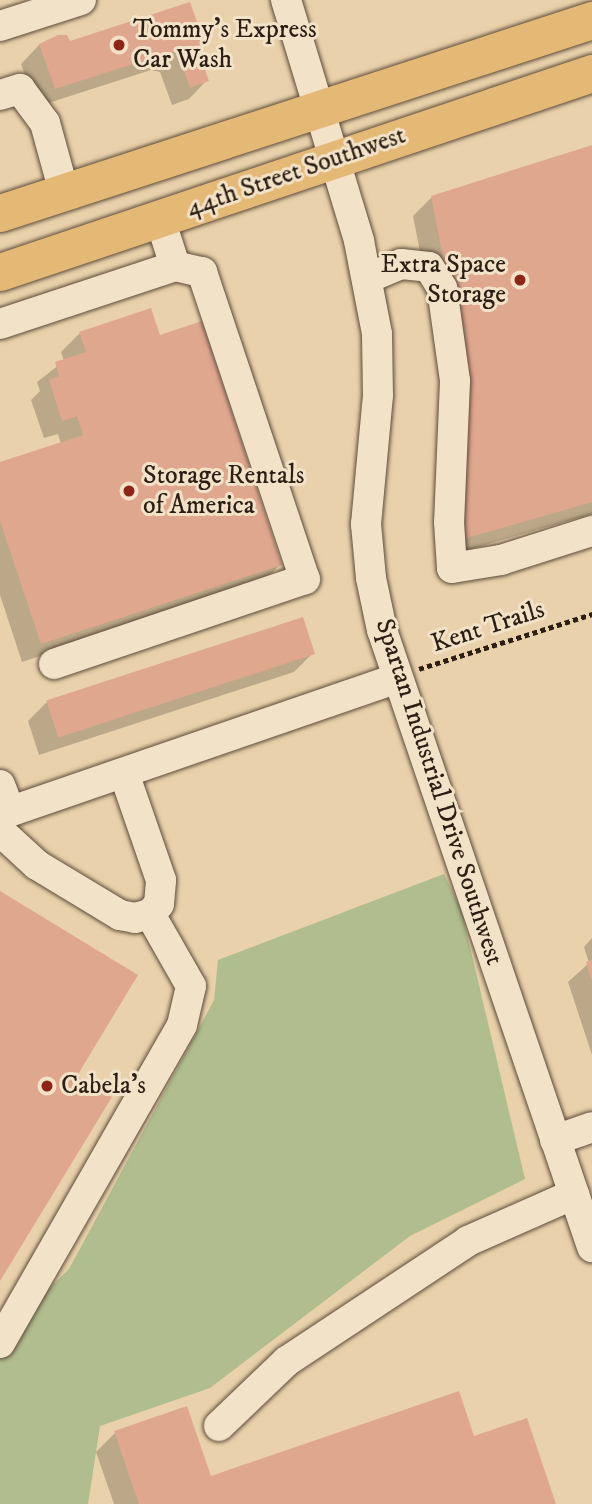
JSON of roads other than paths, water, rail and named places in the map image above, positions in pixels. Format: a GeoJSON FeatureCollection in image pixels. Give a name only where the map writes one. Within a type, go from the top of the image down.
{"type":"FeatureCollection","features":[{"type":"Feature","properties":{"kind":"main road","name":"44th Street Southwest"},"geometry":{"type":"LineString","coordinates":[[0,212],[592,20]]}},
{"type":"Feature","properties":{"kind":"main road","name":"44th Street Southwest"},"geometry":{"type":"LineString","coordinates":[[0,272],[592,73]]}},
{"type":"Feature","properties":{"kind":"street"},"geometry":{"type":"LineString","coordinates":[[0,26],[80,0]]}},
{"type":"Feature","properties":{"kind":"street","name":"Spartan Industrial Drive Southwest"},"geometry":{"type":"LineString","coordinates":[[286,0],[368,278],[377,334],[378,395],[366,524],[371,578],[396,679],[592,1247]]}},
{"type":"Feature","properties":{"kind":"street"},"geometry":{"type":"LineString","coordinates":[[0,95],[20,89],[44,123],[64,192]]}},
{"type":"Feature","properties":{"kind":"street"},"geometry":{"type":"LineString","coordinates":[[159,219],[175,266]]}},
{"type":"Feature","properties":{"kind":"street"},"geometry":{"type":"LineString","coordinates":[[368,278],[401,264],[429,267],[442,288],[455,381],[449,522],[452,568],[500,560],[592,531]]}},
{"type":"Feature","properties":{"kind":"street"},"geometry":{"type":"LineString","coordinates":[[0,324],[175,266],[201,272],[305,579],[54,664]]}},
{"type":"Feature","properties":{"kind":"street"},"geometry":{"type":"LineString","coordinates":[[124,772],[161,880],[159,904],[150,914],[135,918],[120,915],[28,859],[2,811],[396,679]]}},
{"type":"Feature","properties":{"kind":"street"},"geometry":{"type":"LineString","coordinates":[[0,1343],[182,1025],[191,986],[150,914]]}},
{"type":"Feature","properties":{"kind":"street"},"geometry":{"type":"LineString","coordinates":[[555,1140],[592,1127]]}},
{"type":"Feature","properties":{"kind":"street"},"geometry":{"type":"LineString","coordinates":[[219,1426],[287,1361],[468,1241],[574,1194]]}},
{"type":"Feature","properties":{"kind":"place","name":"Tommy’s Express Car Wash"},"geometry":{"type":"Point","coordinates":[119,45]}},
{"type":"Feature","properties":{"kind":"place","name":"Extra Space Storage"},"geometry":{"type":"Point","coordinates":[520,280]}},
{"type":"Feature","properties":{"kind":"place","name":"Storage Rentals of America"},"geometry":{"type":"Point","coordinates":[129,491]}},
{"type":"Feature","properties":{"kind":"place","name":"Cabela's"},"geometry":{"type":"Point","coordinates":[47,1086]}}]}
